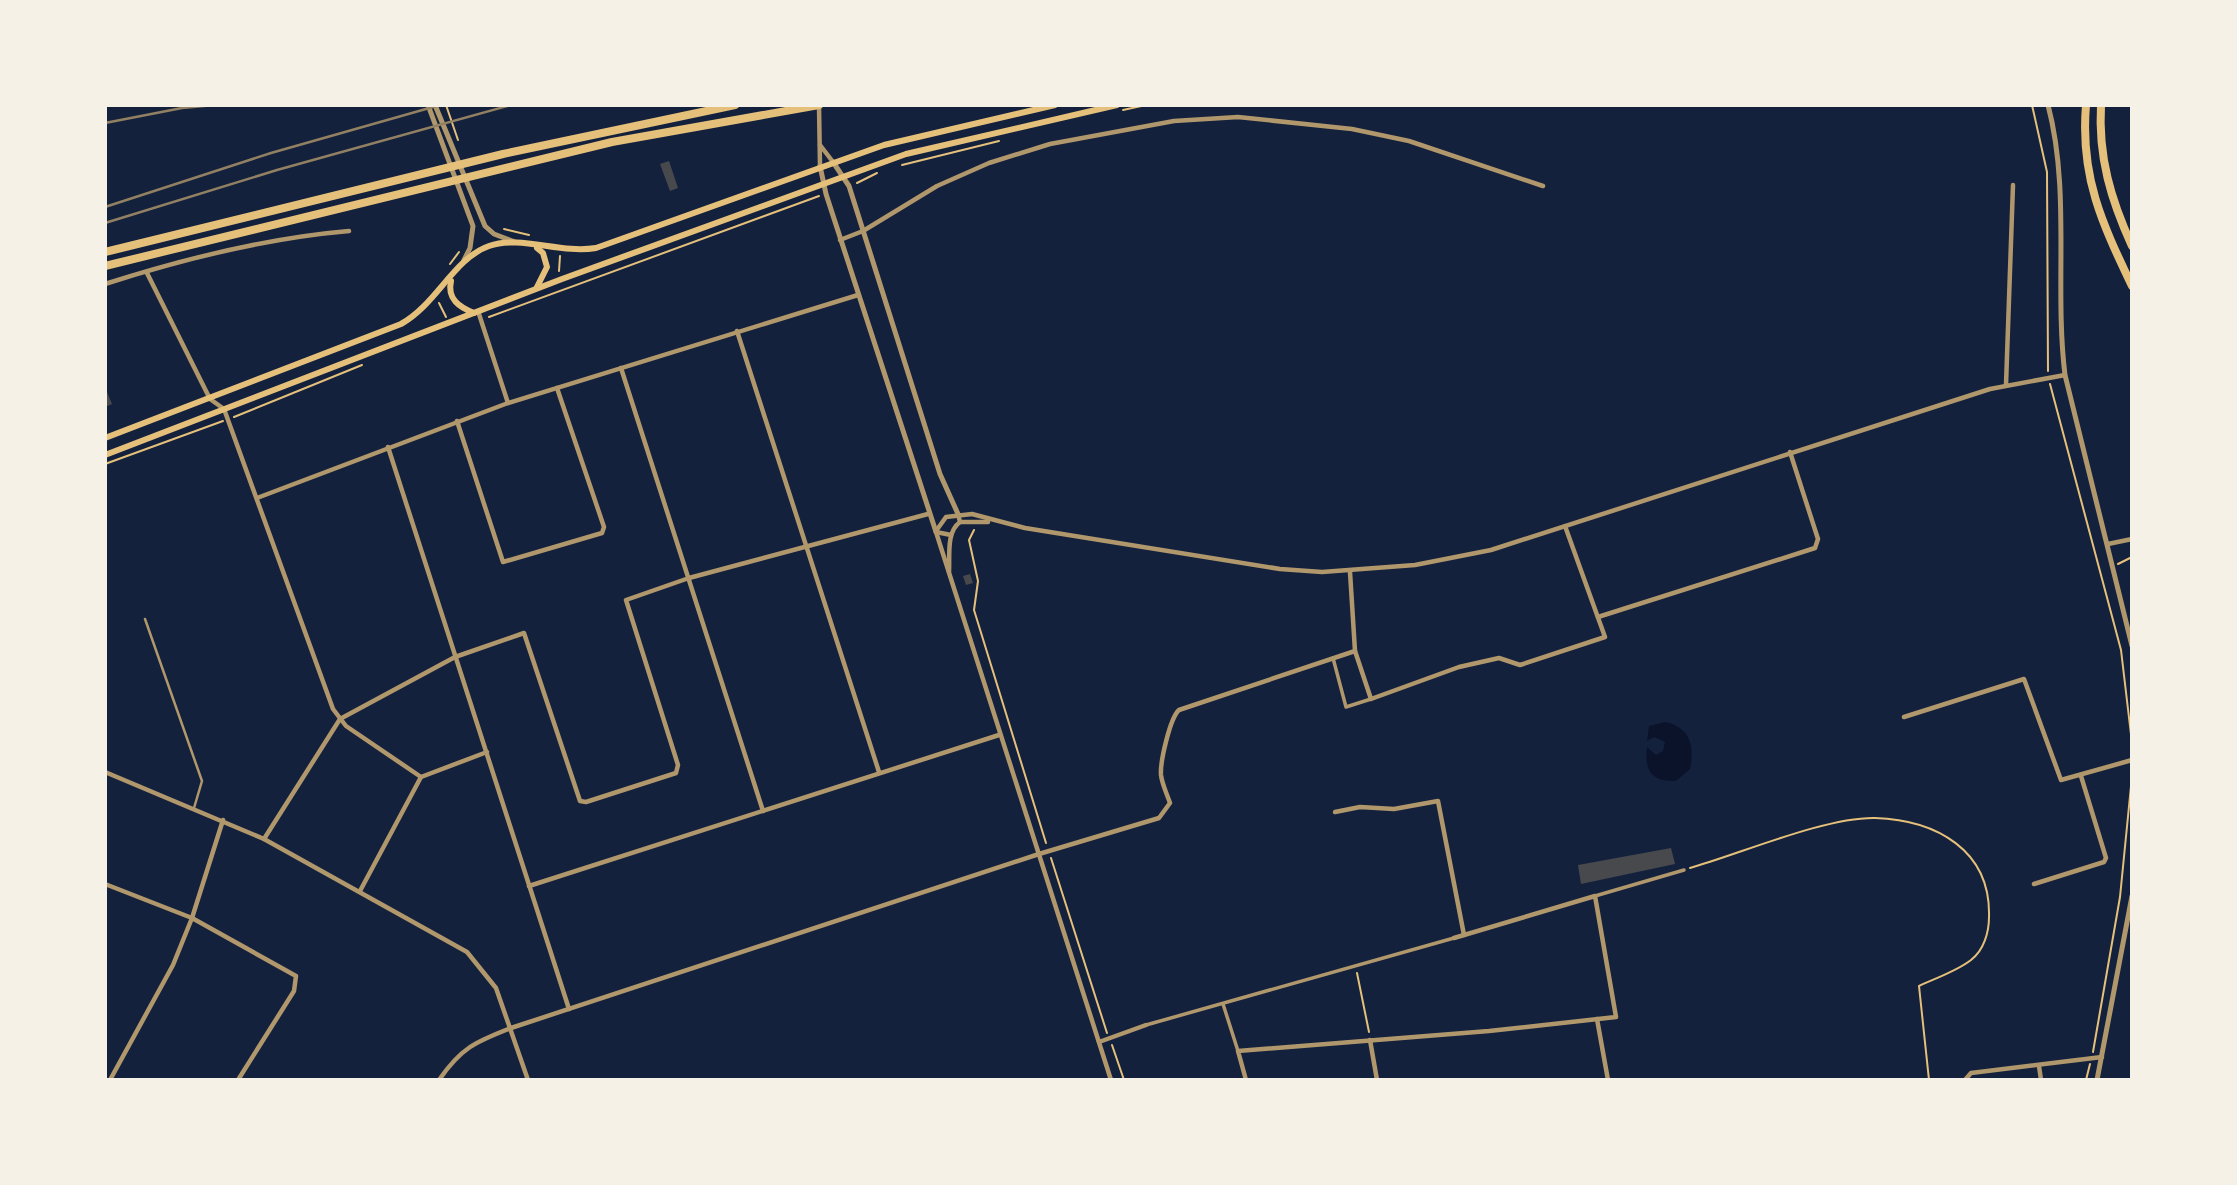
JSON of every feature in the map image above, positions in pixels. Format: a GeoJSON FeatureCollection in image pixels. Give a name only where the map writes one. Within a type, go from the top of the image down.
{"type":"FeatureCollection","features":[{"type":"Feature","properties":{"kind":"highway"},"geometry":{"type":"LineString","coordinates":[[105,252],[516,151],[735,105]]}},
{"type":"Feature","properties":{"kind":"highway"},"geometry":{"type":"LineString","coordinates":[[105,267],[612,142],[819,105]]}},
{"type":"Feature","properties":{"kind":"highway"},"geometry":{"type":"LineString","coordinates":[[2086,105],[2084,146],[2090,188],[2132,286]]}},
{"type":"Feature","properties":{"kind":"highway"},"geometry":{"type":"LineString","coordinates":[[2101,105],[2100,140],[2106,176],[2111,198],[2132,246]]}},
{"type":"Feature","properties":{"kind":"main road"},"geometry":{"type":"LineString","coordinates":[[105,438],[401,324],[414,317],[435,297],[461,266],[490,246],[519,243],[578,251],[616,242],[884,145],[1055,105]]}},
{"type":"Feature","properties":{"kind":"main road"},"geometry":{"type":"LineString","coordinates":[[105,455],[536,288],[906,154],[1117,105]]}},
{"type":"Feature","properties":{"kind":"main road"},"geometry":{"type":"LineString","coordinates":[[535,246],[543,253],[547,267],[536,288]]}},
{"type":"Feature","properties":{"kind":"main road"},"geometry":{"type":"LineString","coordinates":[[453,276],[450,286],[454,302],[476,312]]}},
{"type":"Feature","properties":{"kind":"street"},"geometry":{"type":"LineString","coordinates":[[428,105],[474,230],[470,248],[461,266]]}},
{"type":"Feature","properties":{"kind":"street"},"geometry":{"type":"LineString","coordinates":[[435,105],[472,201],[485,226],[494,234],[519,243]]}},
{"type":"Feature","properties":{"kind":"street"},"geometry":{"type":"LineString","coordinates":[[819,105],[822,184],[1111,1080]]}},
{"type":"Feature","properties":{"kind":"street"},"geometry":{"type":"LineString","coordinates":[[2048,105],[2058,166],[2061,339],[2065,375],[2081,449],[2108,544],[2132,646]]}},
{"type":"Feature","properties":{"kind":"street"},"geometry":{"type":"LineString","coordinates":[[840,240],[863,231],[926,191],[989,163],[1050,144],[1174,121],[1238,117],[1352,129],[1409,141],[1543,186]]}},
{"type":"Feature","properties":{"kind":"street"},"geometry":{"type":"LineString","coordinates":[[820,144],[845,176],[849,186],[940,474],[960,522]]}},
{"type":"Feature","properties":{"kind":"street"},"geometry":{"type":"LineString","coordinates":[[2006,385],[2013,184]]}},
{"type":"Feature","properties":{"kind":"street"},"geometry":{"type":"LineString","coordinates":[[105,284],[310,234],[349,231]]}},
{"type":"Feature","properties":{"kind":"street"},"geometry":{"type":"LineString","coordinates":[[147,273],[210,399],[223,408],[228,419],[333,709],[341,719],[421,777]]}},
{"type":"Feature","properties":{"kind":"street"},"geometry":{"type":"LineString","coordinates":[[257,498],[508,403],[858,295]]}},
{"type":"Feature","properties":{"kind":"street"},"geometry":{"type":"LineString","coordinates":[[476,312],[508,403]]}},
{"type":"Feature","properties":{"kind":"street"},"geometry":{"type":"LineString","coordinates":[[737,331],[879,772]]}},
{"type":"Feature","properties":{"kind":"street"},"geometry":{"type":"LineString","coordinates":[[621,368],[763,810]]}},
{"type":"Feature","properties":{"kind":"street"},"geometry":{"type":"LineString","coordinates":[[949,578],[951,535],[954,526],[960,522],[992,522],[1280,569],[1349,572],[1415,565],[1482,552],[2006,385],[2065,375]]}},
{"type":"Feature","properties":{"kind":"street"},"geometry":{"type":"LineString","coordinates":[[457,421],[503,562],[602,533],[604,527],[557,388]]}},
{"type":"Feature","properties":{"kind":"street"},"geometry":{"type":"LineString","coordinates":[[388,447],[569,1009]]}},
{"type":"Feature","properties":{"kind":"street"},"geometry":{"type":"LineString","coordinates":[[1598,617],[1815,548],[1818,538],[1790,452]]}},
{"type":"Feature","properties":{"kind":"street"},"geometry":{"type":"LineString","coordinates":[[264,839],[341,719],[455,657],[524,633],[580,801],[586,802],[676,773],[678,765],[626,600],[689,578],[928,514]]}},
{"type":"Feature","properties":{"kind":"street"},"geometry":{"type":"LineString","coordinates":[[936,531],[940,521],[958,514],[972,514],[992,522]]}},
{"type":"Feature","properties":{"kind":"street"},"geometry":{"type":"LineString","coordinates":[[1333,659],[1346,707],[1459,667],[1499,658],[1520,665],[1605,637],[1565,526]]}},
{"type":"Feature","properties":{"kind":"street"},"geometry":{"type":"LineString","coordinates":[[936,531],[951,535]]}},
{"type":"Feature","properties":{"kind":"street"},"geometry":{"type":"LineString","coordinates":[[2108,544],[2132,539]]}},
{"type":"Feature","properties":{"kind":"street"},"geometry":{"type":"LineString","coordinates":[[1349,572],[1355,651],[1371,699]]}},
{"type":"Feature","properties":{"kind":"street"},"geometry":{"type":"LineString","coordinates":[[439,1080],[453,1059],[468,1046],[511,1028],[1039,854],[1159,818],[1167,811],[1170,803],[1161,775],[1166,745],[1175,714],[1179,710],[1355,651]]}},
{"type":"Feature","properties":{"kind":"street"},"geometry":{"type":"LineString","coordinates":[[1904,717],[2024,679],[2059,776],[2067,781],[2132,760]]}},
{"type":"Feature","properties":{"kind":"street"},"geometry":{"type":"LineString","coordinates":[[529,886],[999,735]]}},
{"type":"Feature","properties":{"kind":"street"},"geometry":{"type":"LineString","coordinates":[[360,891],[421,777],[487,752]]}},
{"type":"Feature","properties":{"kind":"street"},"geometry":{"type":"LineString","coordinates":[[105,772],[264,839],[467,952],[496,988],[528,1080]]}},
{"type":"Feature","properties":{"kind":"street"},"geometry":{"type":"LineString","coordinates":[[2034,884],[2104,862],[2106,858],[2081,776]]}},
{"type":"Feature","properties":{"kind":"street"},"geometry":{"type":"LineString","coordinates":[[1335,813],[1360,807],[1394,810],[1438,801],[1464,935]]}},
{"type":"Feature","properties":{"kind":"street"},"geometry":{"type":"LineString","coordinates":[[110,1080],[152,1007],[192,918],[223,821]]}},
{"type":"Feature","properties":{"kind":"street"},"geometry":{"type":"LineString","coordinates":[[1099,1042],[1146,1025],[1223,1004],[1240,996],[1264,994],[1355,964],[1454,938],[1684,870]]}},
{"type":"Feature","properties":{"kind":"street"},"geometry":{"type":"LineString","coordinates":[[105,884],[192,918],[296,976],[294,991],[238,1080]]}},
{"type":"Feature","properties":{"kind":"street"},"geometry":{"type":"LineString","coordinates":[[1238,1051],[1616,1017],[1595,896]]}},
{"type":"Feature","properties":{"kind":"street"},"geometry":{"type":"LineString","coordinates":[[2097,1080],[2132,896]]}},
{"type":"Feature","properties":{"kind":"street"},"geometry":{"type":"LineString","coordinates":[[1223,1004],[1246,1080]]}},
{"type":"Feature","properties":{"kind":"street"},"geometry":{"type":"LineString","coordinates":[[1597,1019],[1608,1080]]}},
{"type":"Feature","properties":{"kind":"street"},"geometry":{"type":"LineString","coordinates":[[1370,1040],[1377,1080]]}},
{"type":"Feature","properties":{"kind":"street"},"geometry":{"type":"LineString","coordinates":[[1965,1080],[1972,1073],[2103,1057]]}},
{"type":"Feature","properties":{"kind":"street"},"geometry":{"type":"LineString","coordinates":[[2039,1066],[2040,1080]]}},
{"type":"Feature","properties":{"kind":"lane"},"geometry":{"type":"LineString","coordinates":[[145,619],[202,781],[194,808]]}},
{"type":"Feature","properties":{"kind":"path"},"geometry":{"type":"LineString","coordinates":[[1112,113],[1146,105]]}},
{"type":"Feature","properties":{"kind":"path"},"geometry":{"type":"LineString","coordinates":[[2032,105],[2045,154],[2047,188]]}},
{"type":"Feature","properties":{"kind":"path"},"geometry":{"type":"LineString","coordinates":[[900,165],[1000,141]]}},
{"type":"Feature","properties":{"kind":"path"},"geometry":{"type":"LineString","coordinates":[[849,186],[878,173]]}},
{"type":"Feature","properties":{"kind":"path"},"geometry":{"type":"LineString","coordinates":[[481,320],[825,194]]}},
{"type":"Feature","properties":{"kind":"path"},"geometry":{"type":"LineString","coordinates":[[501,228],[532,236]]}},
{"type":"Feature","properties":{"kind":"path"},"geometry":{"type":"LineString","coordinates":[[445,270],[461,250]]}},
{"type":"Feature","properties":{"kind":"path"},"geometry":{"type":"LineString","coordinates":[[561,250],[564,290]]}},
{"type":"Feature","properties":{"kind":"path"},"geometry":{"type":"LineString","coordinates":[[435,297],[447,322]]}},
{"type":"Feature","properties":{"kind":"path"},"geometry":{"type":"LineString","coordinates":[[105,464],[228,419],[370,362]]}},
{"type":"Feature","properties":{"kind":"path"},"geometry":{"type":"LineString","coordinates":[[974,527],[969,540],[978,581],[974,610],[1001,704],[1124,1080]]}},
{"type":"Feature","properties":{"kind":"path"},"geometry":{"type":"LineString","coordinates":[[2100,569],[2121,650],[2132,743]]}},
{"type":"Feature","properties":{"kind":"path"},"geometry":{"type":"LineString","coordinates":[[2086,1080],[2120,897],[2132,776]]}},
{"type":"Feature","properties":{"kind":"path"},"geometry":{"type":"LineString","coordinates":[[1684,870],[1837,822],[1874,818],[1925,828],[1962,846],[1980,868],[1990,901],[1989,929],[1982,948],[1972,960],[1919,985],[1929,1080]]}},
{"type":"Feature","properties":{"kind":"path"},"geometry":{"type":"LineString","coordinates":[[1355,964],[1370,1040]]}},
{"type":"Feature","properties":{"kind":"water"},"geometry":{"type":"Polygon","coordinates":[[[1665,722],[1680,728],[1691,745],[1690,769],[1676,781],[1655,777],[1648,768],[1647,747],[1656,755],[1663,751],[1665,742],[1654,737],[1647,741],[1649,726],[1665,722]]]}},
{"type":"Feature","properties":{"kind":"building"},"geometry":{"type":"Polygon","coordinates":[[[669,161],[678,188],[670,191],[660,164],[669,161]]]}},
{"type":"Feature","properties":{"kind":"building"},"geometry":{"type":"Polygon","coordinates":[[[107,392],[112,404],[105,407],[105,393],[107,392]]]}},
{"type":"Feature","properties":{"kind":"building"},"geometry":{"type":"Polygon","coordinates":[[[970,574],[973,583],[966,585],[963,576],[970,574]]]}},
{"type":"Feature","properties":{"kind":"building"},"geometry":{"type":"Polygon","coordinates":[[[1671,848],[1675,864],[1581,884],[1578,865],[1671,848]]]}},
{"type":"Feature","properties":{"kind":"railway"},"geometry":{"type":"LineString","coordinates":[[105,123],[182,108],[215,105]]}},
{"type":"Feature","properties":{"kind":"railway"},"geometry":{"type":"LineString","coordinates":[[105,207],[271,153],[440,105]]}},
{"type":"Feature","properties":{"kind":"railway"},"geometry":{"type":"LineString","coordinates":[[105,223],[277,170],[511,105]]}}]}
